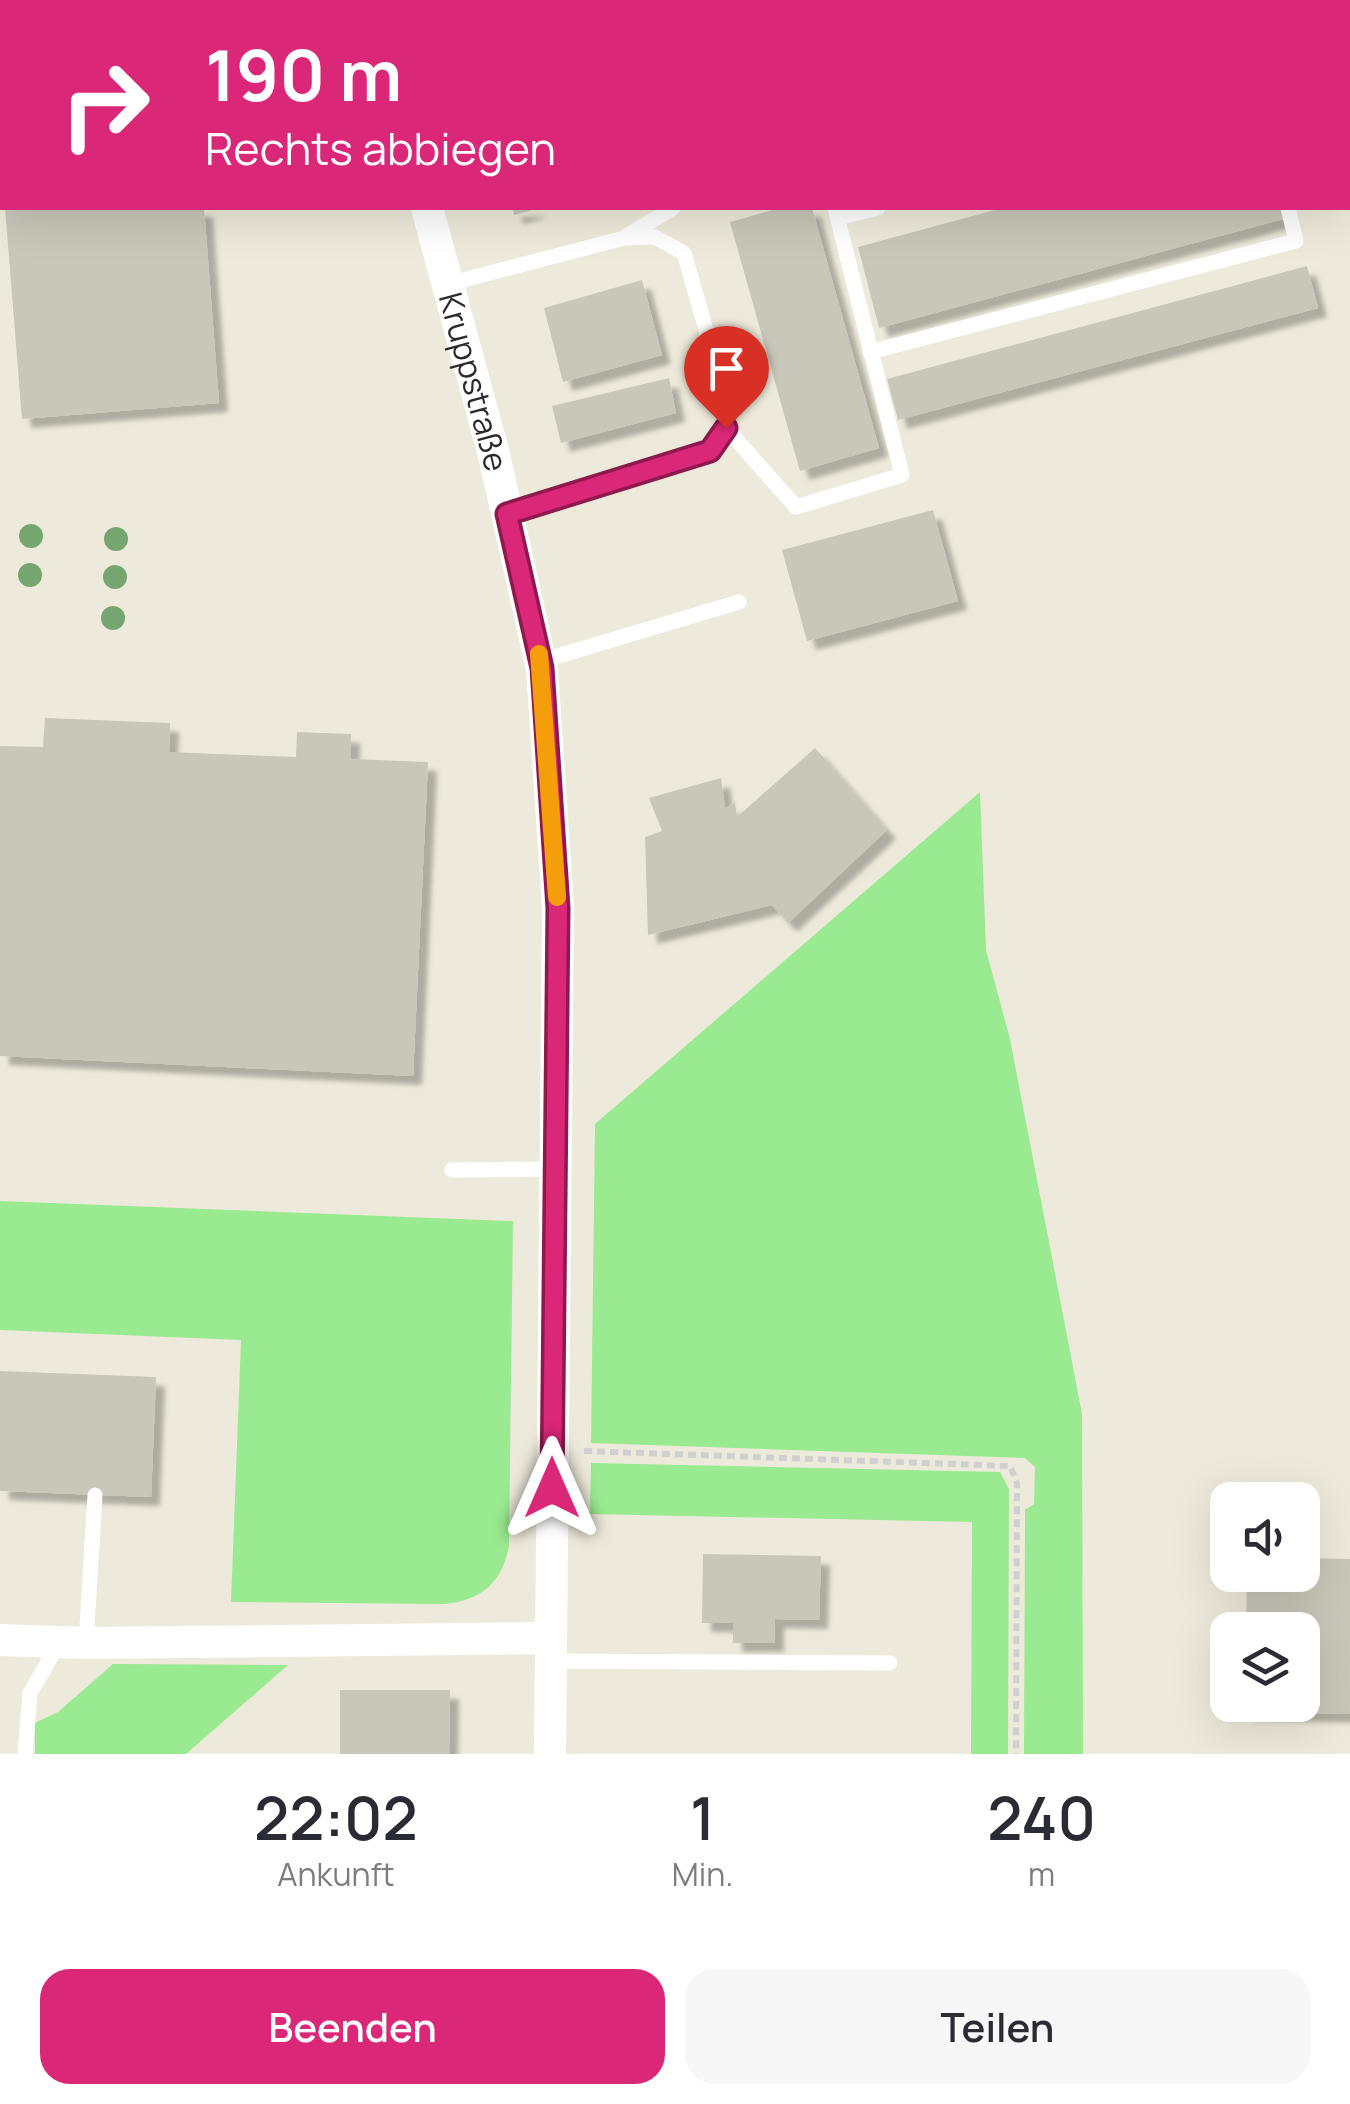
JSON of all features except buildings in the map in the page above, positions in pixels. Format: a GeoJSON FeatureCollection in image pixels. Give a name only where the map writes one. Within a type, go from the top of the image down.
{"type":"FeatureCollection","features":[{"type":"Feature","properties":{"kind":"street","name":"Kruppstraße"},"geometry":{"type":"LineString","coordinates":[[427,210],[507,514],[540,661],[558,908],[550,1754]]}},
{"type":"Feature","properties":{"kind":"street"},"geometry":{"type":"LineString","coordinates":[[0,1640],[551,1650]]}},
{"type":"Feature","properties":{"kind":"lane"},"geometry":{"type":"LineString","coordinates":[[624,238],[670,210]]}},
{"type":"Feature","properties":{"kind":"lane"},"geometry":{"type":"LineString","coordinates":[[726,428],[796,507],[902,474],[836,213],[861,210]]}},
{"type":"Feature","properties":{"kind":"lane"},"geometry":{"type":"LineString","coordinates":[[870,352],[1296,240],[1288,210]]}},
{"type":"Feature","properties":{"kind":"lane"},"geometry":{"type":"LineString","coordinates":[[448,284],[624,238],[655,237],[684,252],[728,410],[726,428],[710,451],[507,514]]}},
{"type":"Feature","properties":{"kind":"lane"},"geometry":{"type":"LineString","coordinates":[[540,661],[739,602]]}},
{"type":"Feature","properties":{"kind":"lane"},"geometry":{"type":"LineString","coordinates":[[452,1170],[556,1169]]}},
{"type":"Feature","properties":{"kind":"lane"},"geometry":{"type":"LineString","coordinates":[[24,1754],[30,1693],[73,1642],[95,1495]]}},
{"type":"Feature","properties":{"kind":"lane"},"geometry":{"type":"LineString","coordinates":[[551,1650],[890,1663]]}},
{"type":"Feature","properties":{"kind":"path"},"geometry":{"type":"LineString","coordinates":[[553,1450],[1010,1466],[1018,1483],[1016,1754]]}},
{"type":"Feature","properties":{"kind":"green space"},"geometry":{"type":"Polygon","coordinates":[[[980,792],[986,950],[1010,1039],[1082,1414],[1083,1754],[1024,1754],[1025,1510],[1034,1504],[1035,1467],[1025,1458],[591,1443],[595,1124],[980,792]]]}},
{"type":"Feature","properties":{"kind":"green space"},"geometry":{"type":"Polygon","coordinates":[[[0,1201],[513,1221],[509,1545],[496,1579],[470,1598],[445,1604],[231,1602],[241,1340],[0,1330],[0,1201]]]}},
{"type":"Feature","properties":{"kind":"green space"},"geometry":{"type":"Polygon","coordinates":[[[591,1463],[1000,1472],[1009,1489],[1008,1754],[971,1754],[972,1522],[590,1514],[591,1463]]]}},
{"type":"Feature","properties":{"kind":"green space"},"geometry":{"type":"Polygon","coordinates":[[[113,1664],[288,1665],[186,1754],[35,1754],[35,1723],[58,1712],[113,1664]]]}},
{"type":"Feature","properties":{"kind":"slow traffic"},"geometry":{"type":"LineString","coordinates":[[539,654],[557,897]]}},
{"type":"Feature","properties":{"kind":"route"},"geometry":{"type":"LineString","coordinates":[[552,1488],[558,908],[542,668],[507,514],[710,451],[726,428]]}}]}
